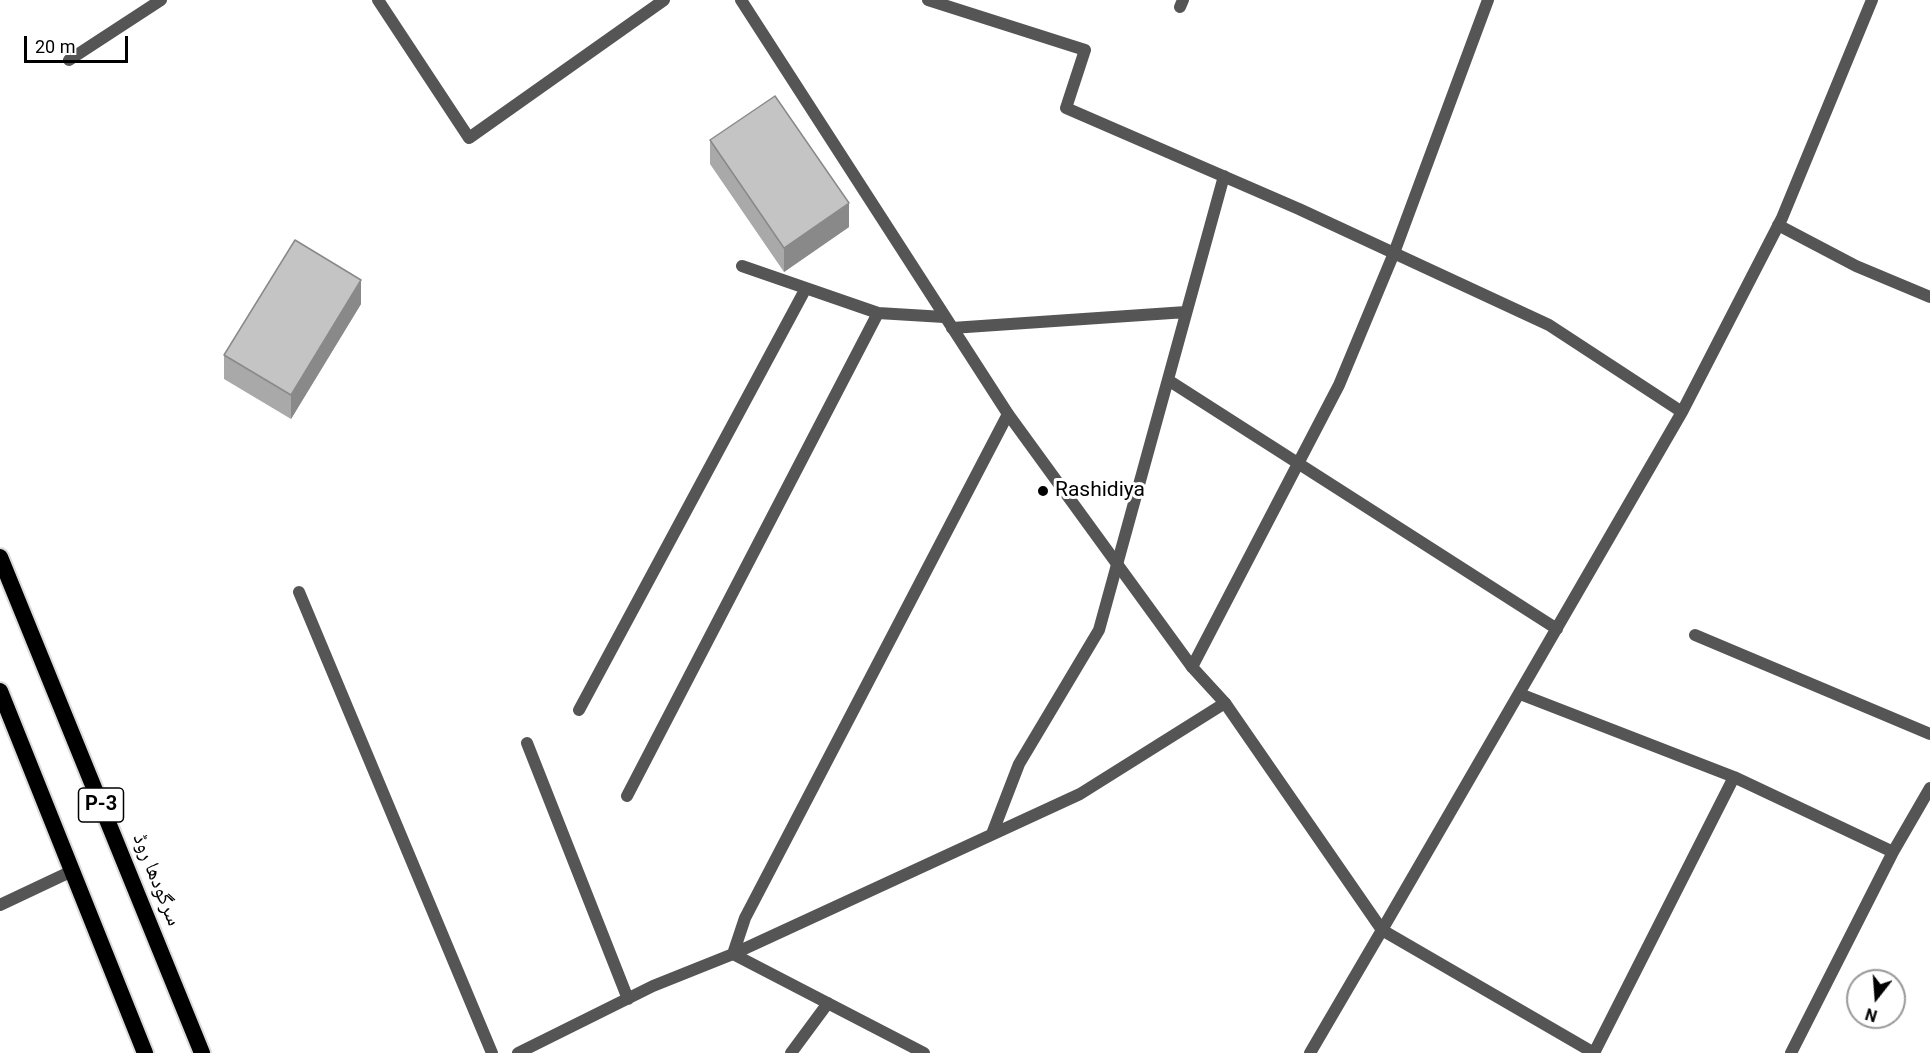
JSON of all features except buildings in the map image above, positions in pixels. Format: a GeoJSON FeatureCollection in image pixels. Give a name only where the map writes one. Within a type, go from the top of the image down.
{"type":"FeatureCollection","features":[{"type":"Feature","properties":{"kind":"highway","name":"سرگودھا روڈ"},"geometry":{"type":"LineString","coordinates":[[0,556],[202,1053]]}},
{"type":"Feature","properties":{"kind":"highway","name":"P-3"},"geometry":{"type":"LineString","coordinates":[[0,691],[145,1053]]}},
{"type":"Feature","properties":{"kind":"street"},"geometry":{"type":"LineString","coordinates":[[69,60],[161,0]]}},
{"type":"Feature","properties":{"kind":"street"},"geometry":{"type":"LineString","coordinates":[[378,0],[469,138],[664,0]]}},
{"type":"Feature","properties":{"kind":"street"},"geometry":{"type":"LineString","coordinates":[[741,0],[1008,414],[1192,667],[1226,703],[1382,930],[1594,1053],[1734,777]]}},
{"type":"Feature","properties":{"kind":"street"},"geometry":{"type":"LineString","coordinates":[[927,0],[1085,50],[1065,108],[1224,176],[1549,325],[1682,412]]}},
{"type":"Feature","properties":{"kind":"street"},"geometry":{"type":"LineString","coordinates":[[1192,667],[1339,385],[1394,253],[1488,0]]}},
{"type":"Feature","properties":{"kind":"street"},"geometry":{"type":"LineString","coordinates":[[1310,1053],[1682,412],[1778,225],[1872,0]]}},
{"type":"Feature","properties":{"kind":"street"},"geometry":{"type":"LineString","coordinates":[[992,834],[1019,764],[1099,630],[1224,176]]}},
{"type":"Feature","properties":{"kind":"street"},"geometry":{"type":"LineString","coordinates":[[1778,225],[1856,266],[1930,297]]}},
{"type":"Feature","properties":{"kind":"street"},"geometry":{"type":"LineString","coordinates":[[742,266],[878,313],[944,317]]}},
{"type":"Feature","properties":{"kind":"street"},"geometry":{"type":"LineString","coordinates":[[579,710],[806,288]]}},
{"type":"Feature","properties":{"kind":"street"},"geometry":{"type":"LineString","coordinates":[[952,328],[1186,312]]}},
{"type":"Feature","properties":{"kind":"street"},"geometry":{"type":"LineString","coordinates":[[627,796],[878,313]]}},
{"type":"Feature","properties":{"kind":"street"},"geometry":{"type":"LineString","coordinates":[[1168,380],[1557,629]]}},
{"type":"Feature","properties":{"kind":"street"},"geometry":{"type":"LineString","coordinates":[[733,954],[745,918],[1008,414]]}},
{"type":"Feature","properties":{"kind":"street"},"geometry":{"type":"LineString","coordinates":[[298,592],[492,1053]]}},
{"type":"Feature","properties":{"kind":"street"},"geometry":{"type":"LineString","coordinates":[[1695,635],[1930,734]]}},
{"type":"Feature","properties":{"kind":"street"},"geometry":{"type":"LineString","coordinates":[[1520,694],[1734,777],[1893,852]]}},
{"type":"Feature","properties":{"kind":"street"},"geometry":{"type":"LineString","coordinates":[[527,1051],[628,999],[733,954],[1080,794],[1226,703]]}},
{"type":"Feature","properties":{"kind":"street"},"geometry":{"type":"LineString","coordinates":[[527,743],[628,999]]}},
{"type":"Feature","properties":{"kind":"street"},"geometry":{"type":"LineString","coordinates":[[1791,1053],[1893,852],[1930,788]]}},
{"type":"Feature","properties":{"kind":"street"},"geometry":{"type":"LineString","coordinates":[[0,905],[72,871]]}},
{"type":"Feature","properties":{"kind":"street"},"geometry":{"type":"LineString","coordinates":[[733,954],[924,1053]]}},
{"type":"Feature","properties":{"kind":"street"},"geometry":{"type":"LineString","coordinates":[[791,1053],[828,1003]]}},
{"type":"Feature","properties":{"kind":"place","name":"Rashidiya"},"geometry":{"type":"Point","coordinates":[1043,491]}}]}
